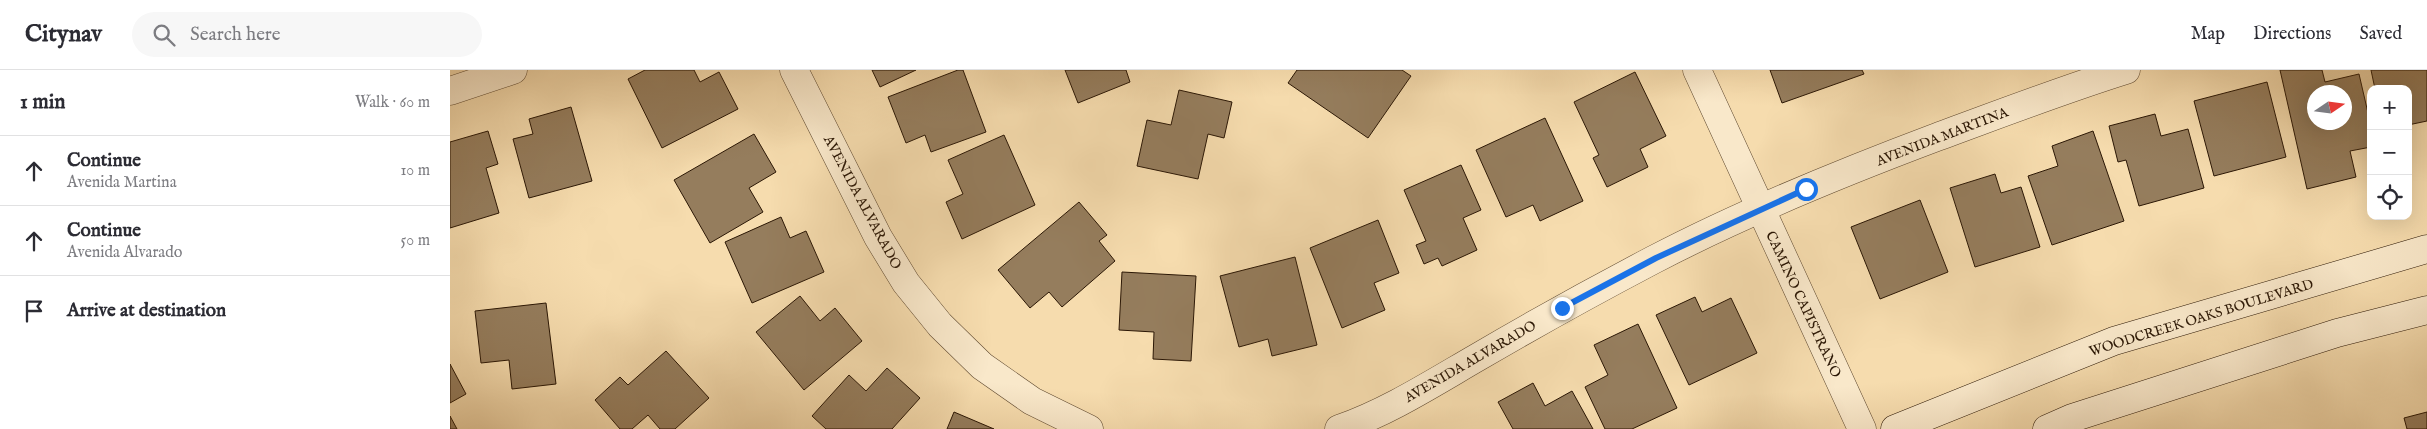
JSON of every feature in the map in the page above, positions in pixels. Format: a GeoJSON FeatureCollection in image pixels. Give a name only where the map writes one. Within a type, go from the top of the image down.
{"type":"FeatureCollection","features":[{"type":"Feature","properties":{"kind":"street"},"geometry":{"type":"LineString","coordinates":[[450,91],[512,70]]}},
{"type":"Feature","properties":{"kind":"street","name":"AVENIDA ALVARADO"},"geometry":{"type":"LineString","coordinates":[[794,70],[878,237],[906,283],[940,325],[982,366],[1032,401],[1089,429]]}},
{"type":"Feature","properties":{"kind":"street","name":"CAMINO CAPISTRANO"},"geometry":{"type":"LineString","coordinates":[[1697,70],[1862,429]]}},
{"type":"Feature","properties":{"kind":"street","name":"AVENIDA MARTINA"},"geometry":{"type":"LineString","coordinates":[[1760,209],[1866,164],[2067,89],[2126,70]]}},
{"type":"Feature","properties":{"kind":"street","name":"AVENIDA ALVARADO"},"geometry":{"type":"LineString","coordinates":[[1339,429],[1360,422],[1426,387],[1562,308],[1647,263],[1760,209]]}},
{"type":"Feature","properties":{"kind":"street","name":"WOODCREEK OAKS BOULEVARD"},"geometry":{"type":"LineString","coordinates":[[1895,429],[2114,341],[2427,249]]}},
{"type":"Feature","properties":{"kind":"street"},"geometry":{"type":"LineString","coordinates":[[2047,429],[2072,418],[2337,332],[2427,310]]}},
{"type":"Feature","properties":{"kind":"building"},"geometry":{"type":"Polygon","coordinates":[[[645,70],[694,70],[700,82],[719,72],[738,109],[662,148],[628,79],[645,70]]]}},
{"type":"Feature","properties":{"kind":"building"},"geometry":{"type":"Polygon","coordinates":[[[872,70],[916,70],[880,87],[872,70]]]}},
{"type":"Feature","properties":{"kind":"building"},"geometry":{"type":"Polygon","coordinates":[[[958,70],[963,70],[986,132],[931,152],[925,135],[906,143],[888,97],[958,70]]]}},
{"type":"Feature","properties":{"kind":"building"},"geometry":{"type":"Polygon","coordinates":[[[1065,70],[1126,70],[1130,82],[1078,103],[1065,70]]]}},
{"type":"Feature","properties":{"kind":"building"},"geometry":{"type":"Polygon","coordinates":[[[1297,70],[1402,70],[1411,76],[1368,138],[1288,83],[1297,70]]]}},
{"type":"Feature","properties":{"kind":"building"},"geometry":{"type":"Polygon","coordinates":[[[1770,70],[1862,70],[1864,74],[1782,103],[1770,70]]]}},
{"type":"Feature","properties":{"kind":"building"},"geometry":{"type":"Polygon","coordinates":[[[2280,70],[2322,70],[2325,82],[2359,74],[2367,109],[2367,148],[2350,151],[2356,177],[2307,189],[2280,70]]]}},
{"type":"Feature","properties":{"kind":"building"},"geometry":{"type":"Polygon","coordinates":[[[2371,70],[2427,70],[2427,121],[2412,124],[2412,85],[2374,85],[2371,70]]]}},
{"type":"Feature","properties":{"kind":"building"},"geometry":{"type":"Polygon","coordinates":[[[1635,72],[1666,136],[1640,149],[1648,167],[1607,187],[1593,158],[1599,155],[1574,102],[1635,72]]]}},
{"type":"Feature","properties":{"kind":"building"},"geometry":{"type":"Polygon","coordinates":[[[2267,82],[2286,157],[2214,176],[2194,101],[2267,82]]]}},
{"type":"Feature","properties":{"kind":"building"},"geometry":{"type":"Polygon","coordinates":[[[1179,90],[1232,102],[1224,138],[1208,134],[1198,179],[1137,166],[1147,120],[1171,125],[1179,90]]]}},
{"type":"Feature","properties":{"kind":"building"},"geometry":{"type":"Polygon","coordinates":[[[571,107],[592,181],[529,198],[513,139],[533,134],[529,119],[571,107]]]}},
{"type":"Feature","properties":{"kind":"building"},"geometry":{"type":"Polygon","coordinates":[[[2155,114],[2161,136],[2188,129],[2204,188],[2139,206],[2126,160],[2118,162],[2109,126],[2155,114]]]}},
{"type":"Feature","properties":{"kind":"building"},"geometry":{"type":"Polygon","coordinates":[[[1545,118],[1583,201],[1540,221],[1533,205],[1506,217],[1476,150],[1545,118]]]}},
{"type":"Feature","properties":{"kind":"building"},"geometry":{"type":"Polygon","coordinates":[[[488,131],[498,164],[486,168],[499,213],[450,228],[450,142],[488,131]]]}},
{"type":"Feature","properties":{"kind":"building"},"geometry":{"type":"Polygon","coordinates":[[[2093,131],[2124,221],[2052,245],[2028,176],[2058,166],[2052,146],[2093,131]]]}},
{"type":"Feature","properties":{"kind":"building"},"geometry":{"type":"Polygon","coordinates":[[[754,134],[776,172],[749,188],[763,212],[710,243],[674,180],[754,134]]]}},
{"type":"Feature","properties":{"kind":"building"},"geometry":{"type":"Polygon","coordinates":[[[1004,135],[1035,205],[962,239],[946,202],[963,194],[948,160],[1004,135]]]}},
{"type":"Feature","properties":{"kind":"building"},"geometry":{"type":"Polygon","coordinates":[[[1461,165],[1481,210],[1463,218],[1477,250],[1442,266],[1438,258],[1424,264],[1416,245],[1426,241],[1404,190],[1461,165]]]}},
{"type":"Feature","properties":{"kind":"building"},"geometry":{"type":"Polygon","coordinates":[[[1995,174],[2001,193],[2021,187],[2040,247],[1975,267],[1950,188],[1995,174]]]}},
{"type":"Feature","properties":{"kind":"building"},"geometry":{"type":"Polygon","coordinates":[[[1920,200],[1948,272],[1880,299],[1851,227],[1920,200]]]}},
{"type":"Feature","properties":{"kind":"building"},"geometry":{"type":"Polygon","coordinates":[[[1079,202],[1107,235],[1099,241],[1115,261],[1062,307],[1049,292],[1030,308],[998,270],[1079,202]]]}},
{"type":"Feature","properties":{"kind":"building"},"geometry":{"type":"Polygon","coordinates":[[[781,217],[790,238],[806,231],[824,272],[752,303],[725,242],[781,217]]]}},
{"type":"Feature","properties":{"kind":"building"},"geometry":{"type":"Polygon","coordinates":[[[1378,220],[1399,273],[1374,283],[1385,310],[1342,328],[1310,248],[1378,220]]]}},
{"type":"Feature","properties":{"kind":"building"},"geometry":{"type":"Polygon","coordinates":[[[1295,257],[1317,345],[1272,356],[1268,339],[1239,347],[1220,276],[1295,257]]]}},
{"type":"Feature","properties":{"kind":"building"},"geometry":{"type":"Polygon","coordinates":[[[1122,272],[1196,276],[1191,361],[1153,359],[1154,332],[1119,330],[1122,272]]]}},
{"type":"Feature","properties":{"kind":"building"},"geometry":{"type":"Polygon","coordinates":[[[800,296],[820,321],[835,308],[862,341],[804,390],[756,332],[800,296]]]}},
{"type":"Feature","properties":{"kind":"building"},"geometry":{"type":"Polygon","coordinates":[[[1695,297],[1702,312],[1731,298],[1757,353],[1689,385],[1656,315],[1695,297]]]}},
{"type":"Feature","properties":{"kind":"building"},"geometry":{"type":"Polygon","coordinates":[[[546,303],[556,384],[512,389],[509,360],[481,363],[475,311],[546,303]]]}},
{"type":"Feature","properties":{"kind":"building"},"geometry":{"type":"Polygon","coordinates":[[[1638,324],[1677,408],[1632,429],[1605,429],[1585,387],[1608,375],[1594,345],[1638,324]]]}},
{"type":"Feature","properties":{"kind":"building"},"geometry":{"type":"Polygon","coordinates":[[[666,351],[709,398],[675,429],[660,429],[648,415],[632,429],[620,429],[595,400],[620,377],[628,385],[666,351]]]}},
{"type":"Feature","properties":{"kind":"building"},"geometry":{"type":"Polygon","coordinates":[[[450,364],[466,394],[450,403],[450,364]]]}},
{"type":"Feature","properties":{"kind":"building"},"geometry":{"type":"Polygon","coordinates":[[[887,368],[920,398],[892,429],[826,429],[812,416],[849,375],[866,391],[887,368]]]}},
{"type":"Feature","properties":{"kind":"building"},"geometry":{"type":"Polygon","coordinates":[[[1533,383],[1545,406],[1572,391],[1593,429],[1513,429],[1498,402],[1533,383]]]}},
{"type":"Feature","properties":{"kind":"building"},"geometry":{"type":"Polygon","coordinates":[[[954,412],[994,429],[947,429],[954,412]]]}},
{"type":"Feature","properties":{"kind":"building"},"geometry":{"type":"Polygon","coordinates":[[[2427,412],[2427,429],[2407,429],[2404,418],[2427,412]]]}},
{"type":"Feature","properties":{"kind":"building"},"geometry":{"type":"Polygon","coordinates":[[[450,416],[457,429],[450,429],[450,416]]]}},
{"type":"Feature","properties":{"kind":"route"},"geometry":{"type":"LineString","coordinates":[[1562,308],[1656,258],[1806,189]]}}]}
